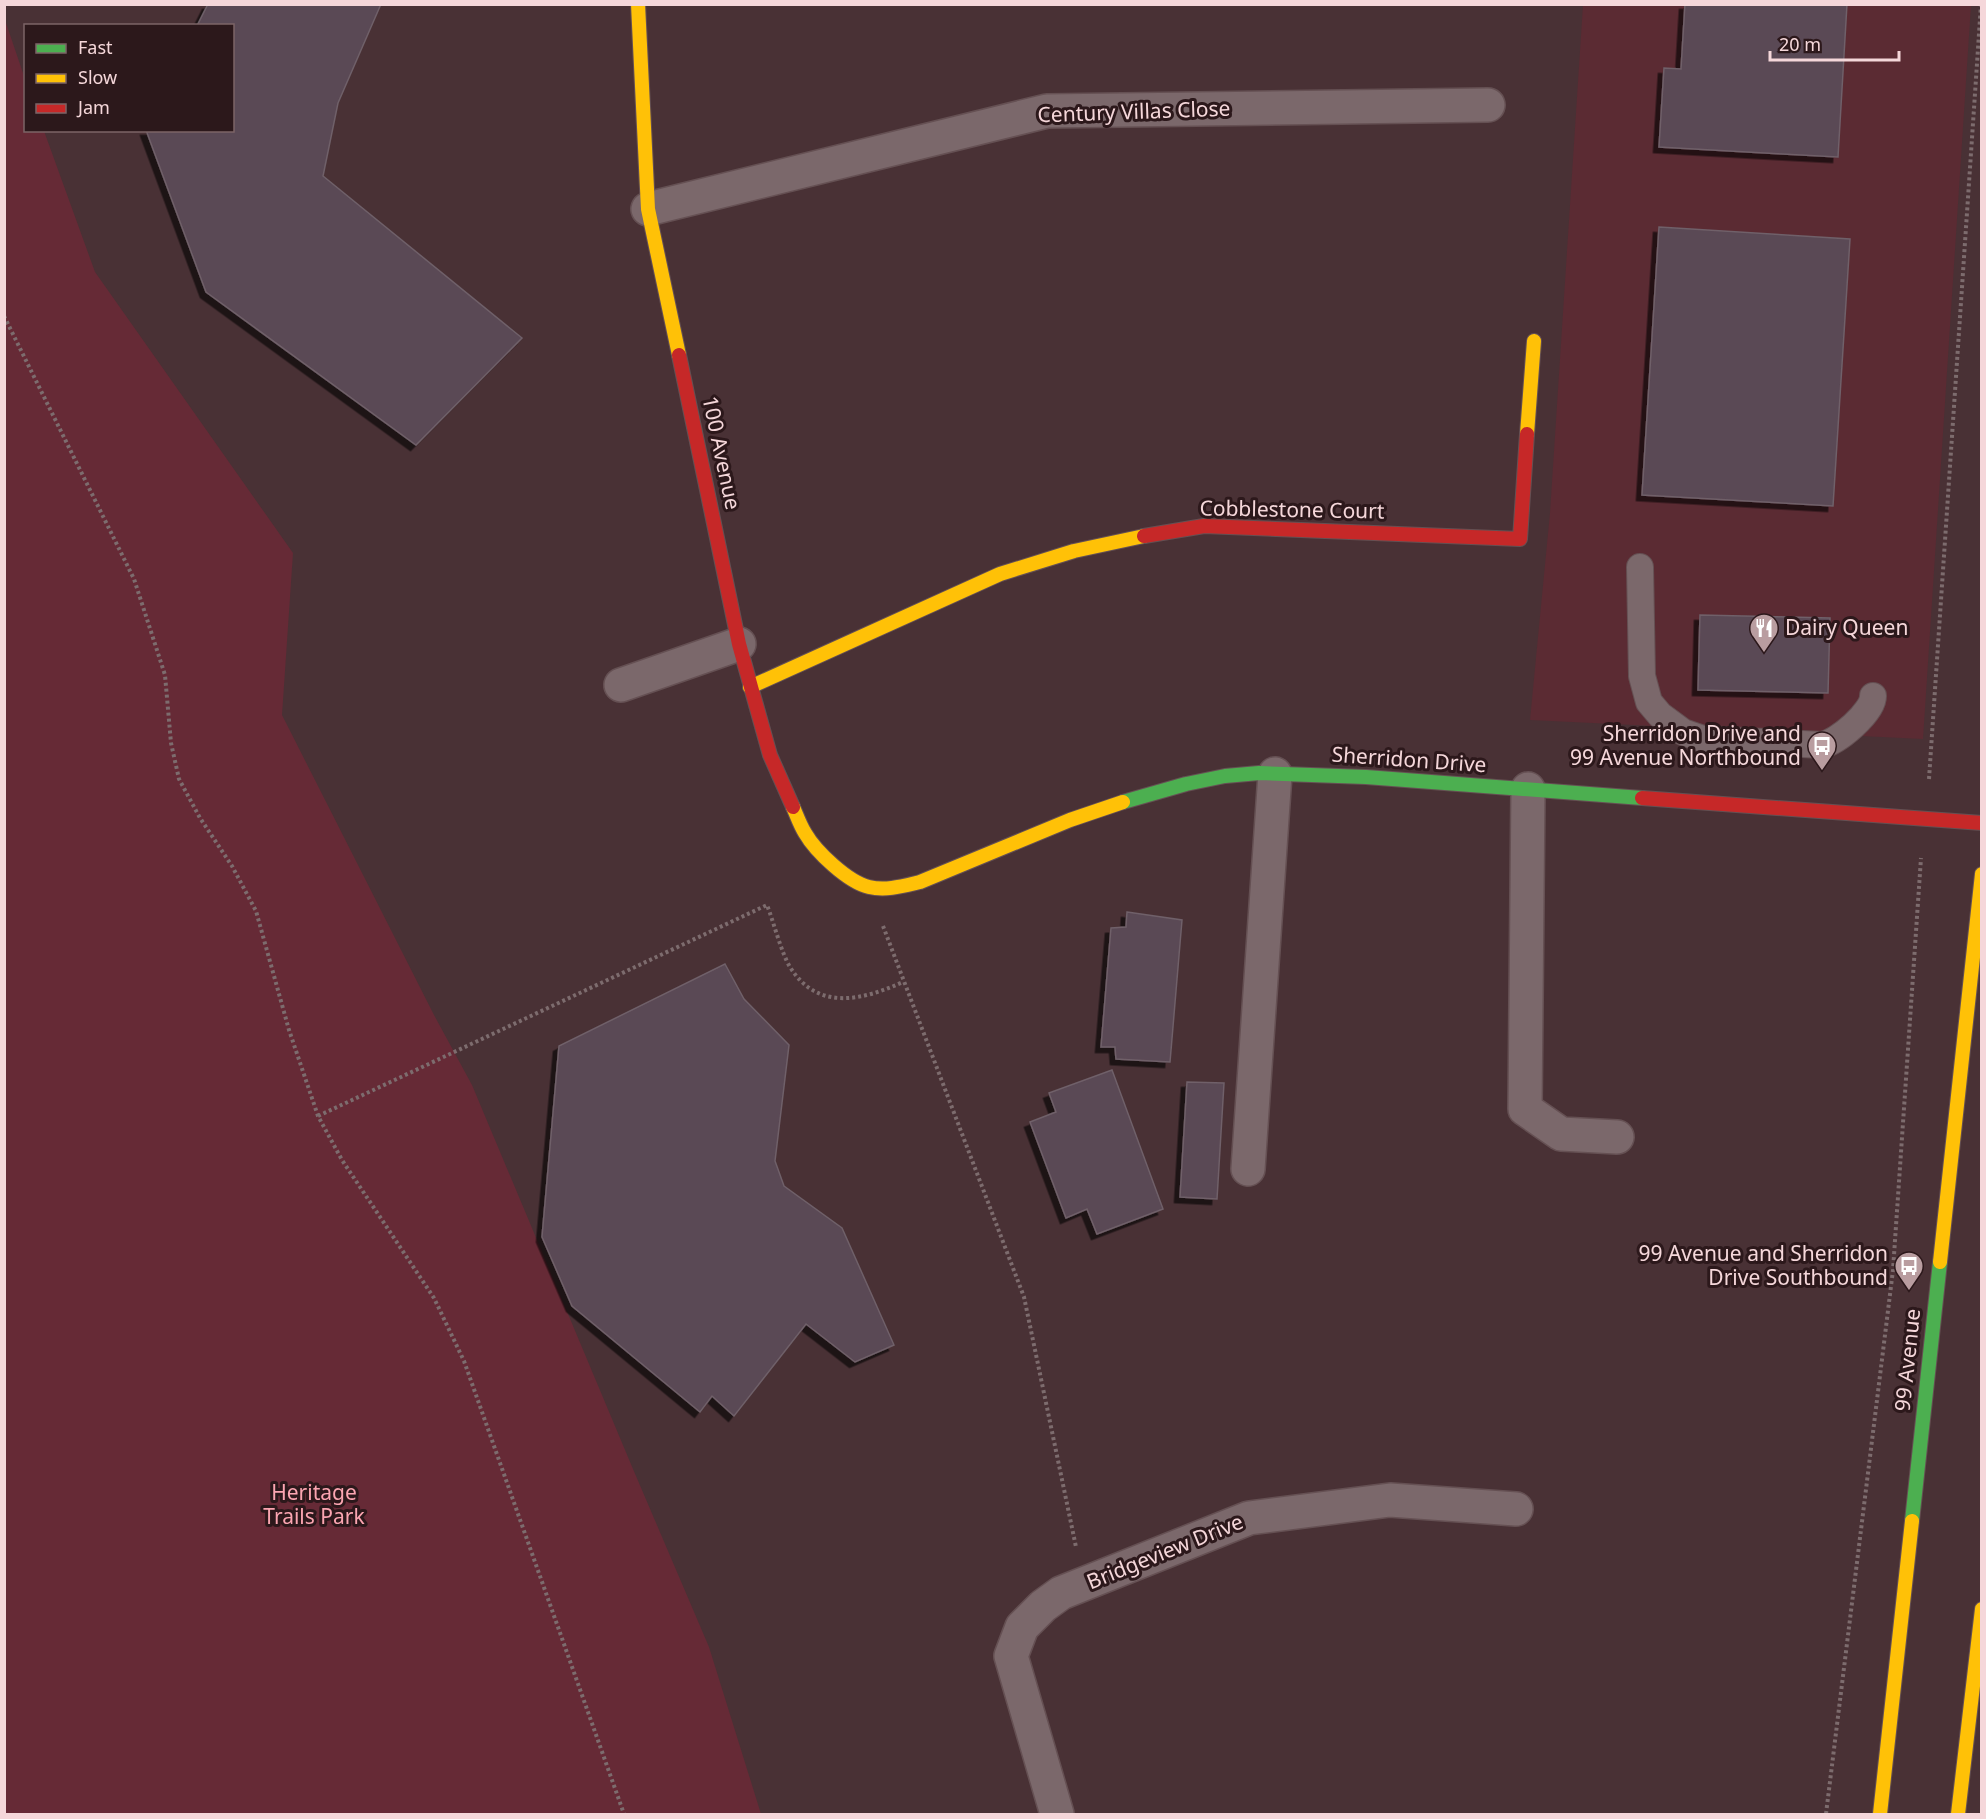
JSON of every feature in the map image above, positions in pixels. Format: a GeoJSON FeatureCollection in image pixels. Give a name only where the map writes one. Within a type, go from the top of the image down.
{"type":"FeatureCollection","features":[{"type":"Feature","properties":{"kind":"street","name":"100 Avenue"},"geometry":{"type":"LineString","coordinates":[[638,4],[648,209],[739,644],[770,754],[806,833],[817,850],[853,881]]}},
{"type":"Feature","properties":{"kind":"street","name":"Century Villas Close"},"geometry":{"type":"LineString","coordinates":[[648,209],[1047,111],[1488,105]]}},
{"type":"Feature","properties":{"kind":"street","name":"Cobblestone Court"},"geometry":{"type":"LineString","coordinates":[[750,687],[1000,574],[1074,551],[1138,537],[1204,526],[1520,539],[1534,341]]}},
{"type":"Feature","properties":{"kind":"street"},"geometry":{"type":"LineString","coordinates":[[621,686],[739,644]]}},
{"type":"Feature","properties":{"kind":"street"},"geometry":{"type":"LineString","coordinates":[[1248,1169],[1275,774]]}},
{"type":"Feature","properties":{"kind":"street","name":"Sherridon Drive"},"geometry":{"type":"LineString","coordinates":[[853,881],[869,887],[896,888],[920,882],[1100,809],[1226,776],[1275,774],[1366,777],[1982,824]]}},
{"type":"Feature","properties":{"kind":"street"},"geometry":{"type":"LineString","coordinates":[[1528,789],[1525,1109],[1561,1134],[1617,1137]]}},
{"type":"Feature","properties":{"kind":"street","name":"99 Avenue"},"geometry":{"type":"LineString","coordinates":[[1880,1815],[1982,874]]}},
{"type":"Feature","properties":{"kind":"street","name":"Bridgeview Drive"},"geometry":{"type":"LineString","coordinates":[[1057,1815],[1011,1656],[1022,1626],[1061,1593],[1249,1518],[1390,1500],[1516,1509]]}},
{"type":"Feature","properties":{"kind":"street"},"geometry":{"type":"LineString","coordinates":[[1958,1815],[1982,1609]]}},
{"type":"Feature","properties":{"kind":"lane"},"geometry":{"type":"LineString","coordinates":[[1640,567],[1642,676],[1649,702],[1660,715],[1683,732],[1703,739],[1822,745],[1835,740],[1866,712],[1873,702],[1873,696]]}},
{"type":"Feature","properties":{"kind":"path"},"geometry":{"type":"LineString","coordinates":[[1930,762],[1981,4]]}},
{"type":"Feature","properties":{"kind":"path"},"geometry":{"type":"LineString","coordinates":[[4,316],[134,579],[165,675],[171,744],[180,779],[200,818],[232,866],[256,911],[289,1030],[318,1116],[342,1160],[434,1298],[464,1361],[624,1815]]}},
{"type":"Feature","properties":{"kind":"path"},"geometry":{"type":"LineString","coordinates":[[1826,1815],[1893,1270],[1919,875]]}},
{"type":"Feature","properties":{"kind":"path"},"geometry":{"type":"LineString","coordinates":[[869,887],[1024,1298],[1075,1544],[1088,1582]]}},
{"type":"Feature","properties":{"kind":"path"},"geometry":{"type":"LineString","coordinates":[[318,1116],[767,905],[790,966],[805,984],[823,995],[850,999],[877,993],[903,981]]}},
{"type":"Feature","properties":{"kind":"shaded area"},"geometry":{"type":"Polygon","coordinates":[[[1583,5],[1971,5],[1923,739],[1530,720],[1550,513],[1583,5]]]}},
{"type":"Feature","properties":{"kind":"green space","name":"Heritage Trails Park"},"geometry":{"type":"Polygon","coordinates":[[[5,20],[24,76],[24,132],[44,132],[95,272],[293,553],[282,715],[434,1015],[472,1085],[709,1647],[761,1814],[5,1814],[5,20]]]}},
{"type":"Feature","properties":{"kind":"building"},"geometry":{"type":"Polygon","coordinates":[[[208,4],[381,4],[338,103],[323,176],[522,338],[416,445],[206,292],[147,132],[234,132],[234,24],[198,24],[208,4]]]}},
{"type":"Feature","properties":{"kind":"building"},"geometry":{"type":"Polygon","coordinates":[[[1685,4],[1847,4],[1838,157],[1659,147],[1664,68],[1681,69],[1685,4]]]}},
{"type":"Feature","properties":{"kind":"building"},"geometry":{"type":"Polygon","coordinates":[[[1659,227],[1850,239],[1833,506],[1642,495],[1659,227]]]}},
{"type":"Feature","properties":{"kind":"building","name":"Dairy Queen"},"geometry":{"type":"Polygon","coordinates":[[[1700,615],[1830,618],[1828,693],[1698,690],[1700,615]]]}},
{"type":"Feature","properties":{"kind":"building"},"geometry":{"type":"Polygon","coordinates":[[[1127,912],[1182,920],[1170,1062],[1116,1059],[1115,1047],[1101,1047],[1111,928],[1126,927],[1127,912]]]}},
{"type":"Feature","properties":{"kind":"building"},"geometry":{"type":"Polygon","coordinates":[[[725,964],[744,999],[789,1045],[775,1161],[784,1186],[842,1228],[894,1345],[855,1362],[806,1324],[734,1416],[712,1396],[700,1412],[572,1306],[542,1237],[559,1046],[725,964]]]}},
{"type":"Feature","properties":{"kind":"building"},"geometry":{"type":"Polygon","coordinates":[[[1112,1070],[1163,1209],[1097,1234],[1087,1209],[1066,1218],[1030,1122],[1056,1112],[1049,1093],[1112,1070]]]}},
{"type":"Feature","properties":{"kind":"building"},"geometry":{"type":"Polygon","coordinates":[[[1187,1082],[1224,1083],[1217,1199],[1180,1197],[1187,1082]]]}},
{"type":"Feature","properties":{"kind":"traffic: fast"},"geometry":{"type":"LineString","coordinates":[[1123,802],[1186,784],[1225,776],[1259,773],[1366,777],[1642,798]]}},
{"type":"Feature","properties":{"kind":"traffic: fast"},"geometry":{"type":"LineString","coordinates":[[1912,1521],[1940,1262]]}},
{"type":"Feature","properties":{"kind":"traffic: slow"},"geometry":{"type":"LineString","coordinates":[[638,4],[648,209],[679,355]]}},
{"type":"Feature","properties":{"kind":"traffic: slow"},"geometry":{"type":"LineString","coordinates":[[1527,434],[1534,341]]}},
{"type":"Feature","properties":{"kind":"traffic: slow"},"geometry":{"type":"LineString","coordinates":[[750,687],[1000,574],[1074,551],[1144,536]]}},
{"type":"Feature","properties":{"kind":"traffic: slow"},"geometry":{"type":"LineString","coordinates":[[793,807],[810,841],[842,873],[869,887],[894,888],[920,882],[1070,820],[1123,802]]}},
{"type":"Feature","properties":{"kind":"traffic: slow"},"geometry":{"type":"LineString","coordinates":[[1940,1262],[1982,874]]}},
{"type":"Feature","properties":{"kind":"traffic: slow"},"geometry":{"type":"LineString","coordinates":[[1880,1814],[1912,1521]]}},
{"type":"Feature","properties":{"kind":"traffic: slow"},"geometry":{"type":"LineString","coordinates":[[1958,1814],[1982,1609]]}},
{"type":"Feature","properties":{"kind":"traffic: jam"},"geometry":{"type":"LineString","coordinates":[[679,355],[739,644],[770,755],[793,807]]}},
{"type":"Feature","properties":{"kind":"traffic: jam"},"geometry":{"type":"LineString","coordinates":[[1144,536],[1204,526],[1520,539],[1527,434]]}},
{"type":"Feature","properties":{"kind":"traffic: jam"},"geometry":{"type":"LineString","coordinates":[[1642,798],[1982,823]]}},
{"type":"Feature","properties":{"kind":"place","name":"Dairy Queen"},"geometry":{"type":"Point","coordinates":[1764,654]}},
{"type":"Feature","properties":{"kind":"place","name":"Sherridon Drive and 99 Avenue Northbound"},"geometry":{"type":"Point","coordinates":[1822,772]}},
{"type":"Feature","properties":{"kind":"place","name":"99 Avenue and Sherridon Drive Southbound"},"geometry":{"type":"Point","coordinates":[1909,1292]}}]}
